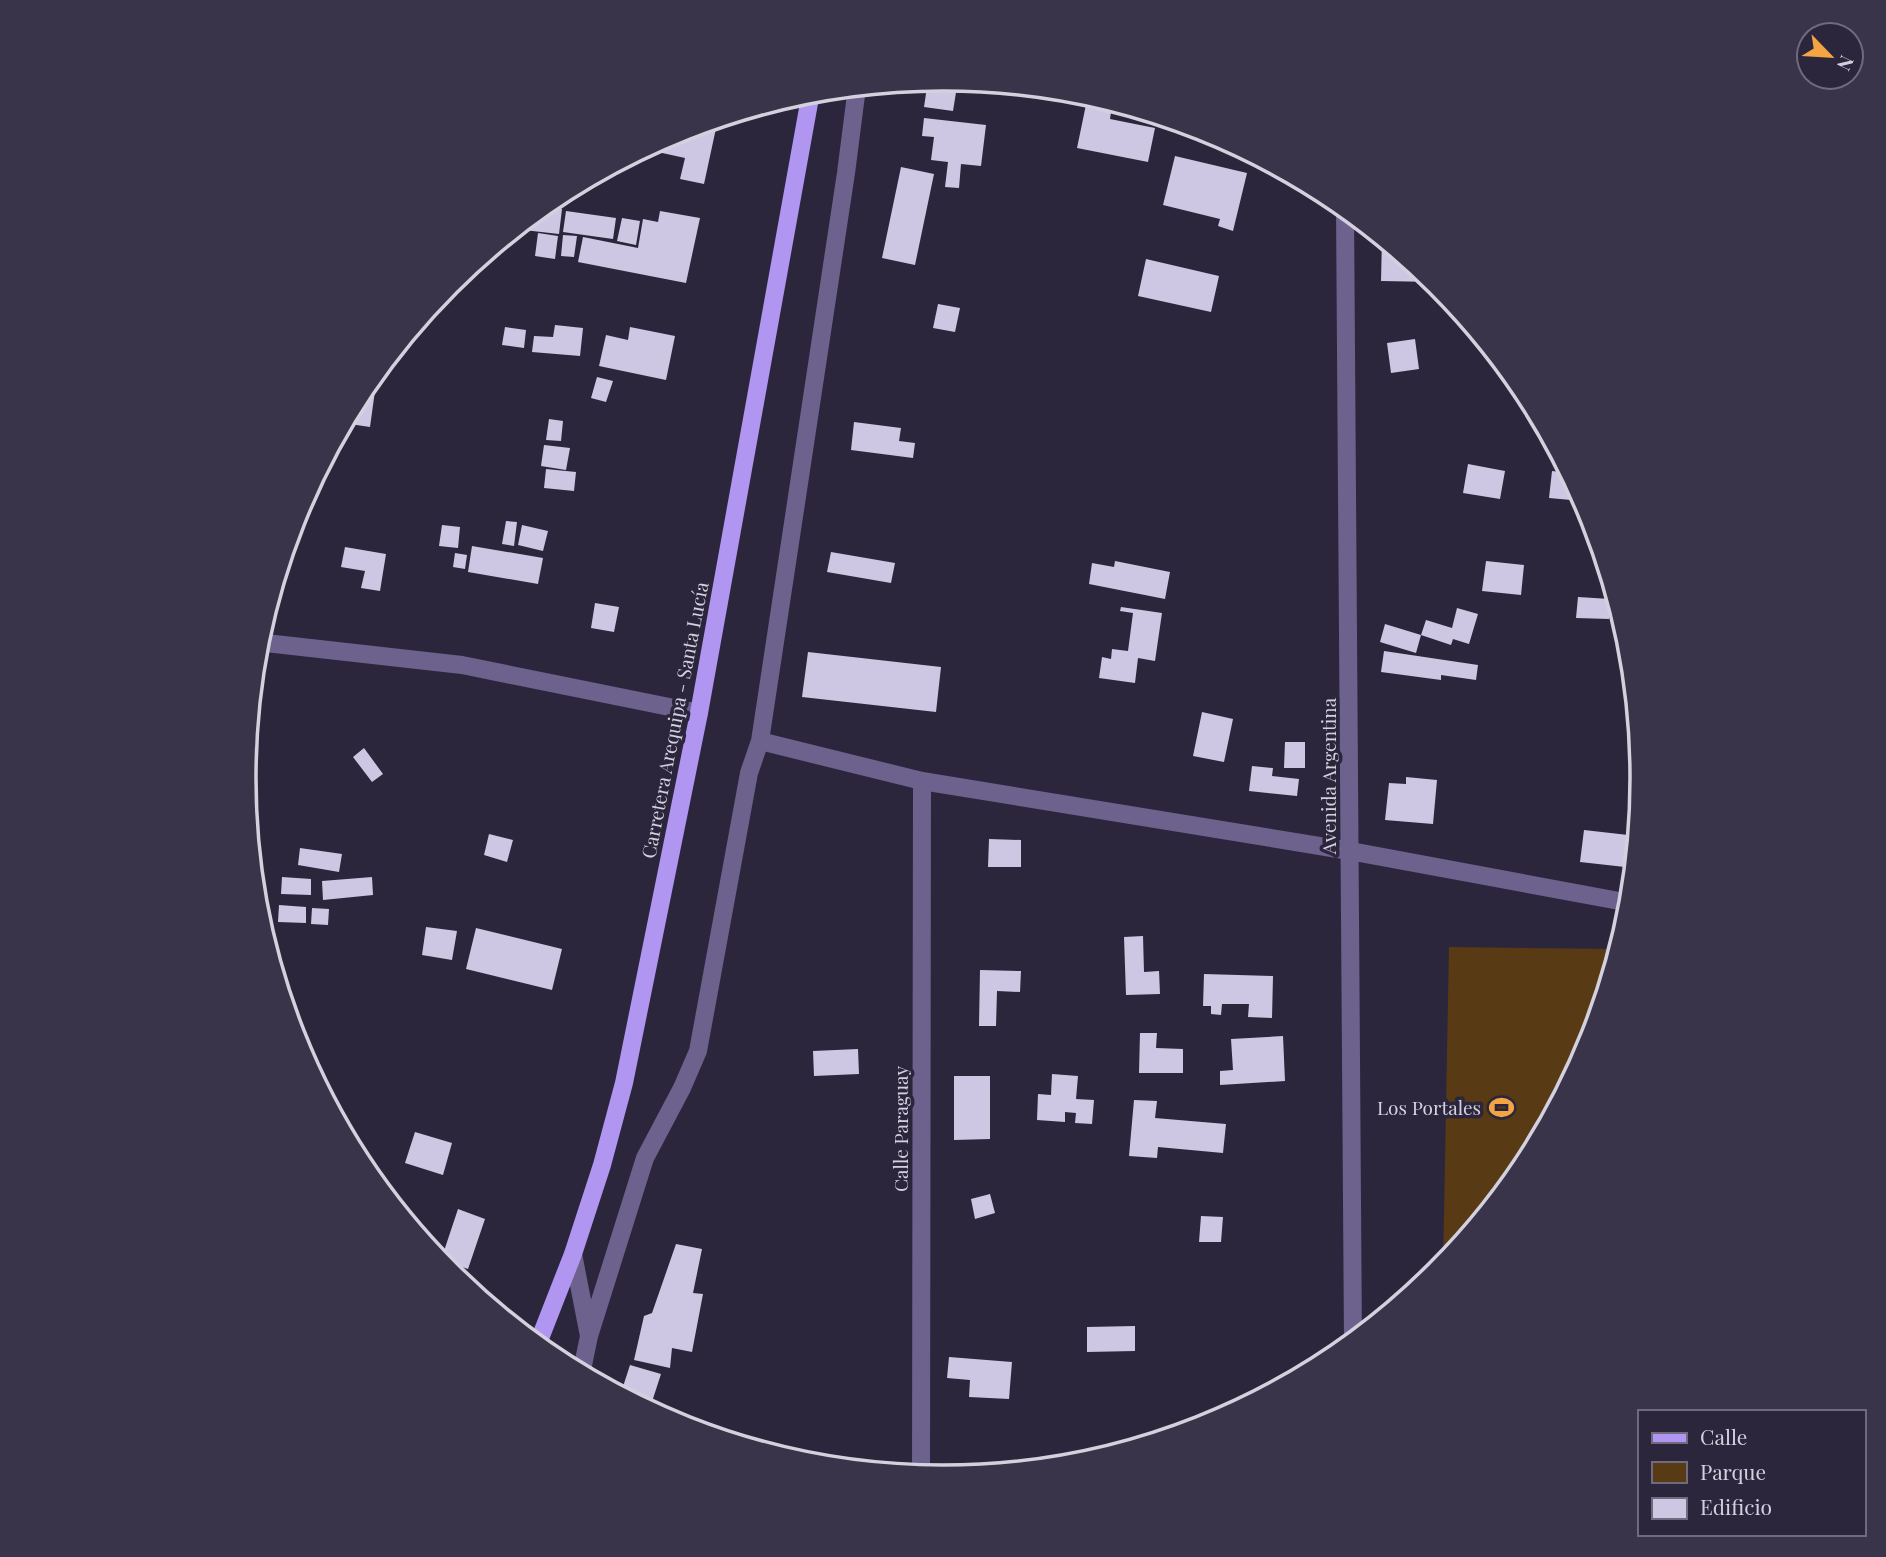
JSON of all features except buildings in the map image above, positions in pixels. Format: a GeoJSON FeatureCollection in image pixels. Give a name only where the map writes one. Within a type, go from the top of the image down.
{"type":"FeatureCollection","features":[{"type":"Feature","properties":{"kind":"main road","name":"Carretera Arequipa - Santa Lucía"},"geometry":{"type":"LineString","coordinates":[[541,1336],[573,1254],[602,1165],[624,1083],[699,713],[809,104]]}},
{"type":"Feature","properties":{"kind":"street"},"geometry":{"type":"LineString","coordinates":[[583,1364],[589,1336],[645,1158],[698,1051],[749,773],[760,741],[856,97]]}},
{"type":"Feature","properties":{"kind":"street","name":"Avenida Argentina"},"geometry":{"type":"LineString","coordinates":[[1345,221],[1353,1330]]}},
{"type":"Feature","properties":{"kind":"street"},"geometry":{"type":"LineString","coordinates":[[269,643],[462,665],[699,713]]}},
{"type":"Feature","properties":{"kind":"street"},"geometry":{"type":"LineString","coordinates":[[760,741],[922,781],[1350,851],[1619,901]]}},
{"type":"Feature","properties":{"kind":"street","name":"Calle Paraguay"},"geometry":{"type":"LineString","coordinates":[[920,1465],[922,781]]}},
{"type":"Feature","properties":{"kind":"street"},"geometry":{"type":"LineString","coordinates":[[573,1254],[589,1336]]}},
{"type":"Feature","properties":{"kind":"green space","name":"Los Portales"},"geometry":{"type":"Polygon","coordinates":[[[1449,947],[1609,949],[1594,999],[1560,1083],[1515,1160],[1443,1250],[1449,947]]]}},
{"type":"Feature","properties":{"kind":"place","name":"Los Portales"},"geometry":{"type":"Point","coordinates":[1501,1107]}}]}
